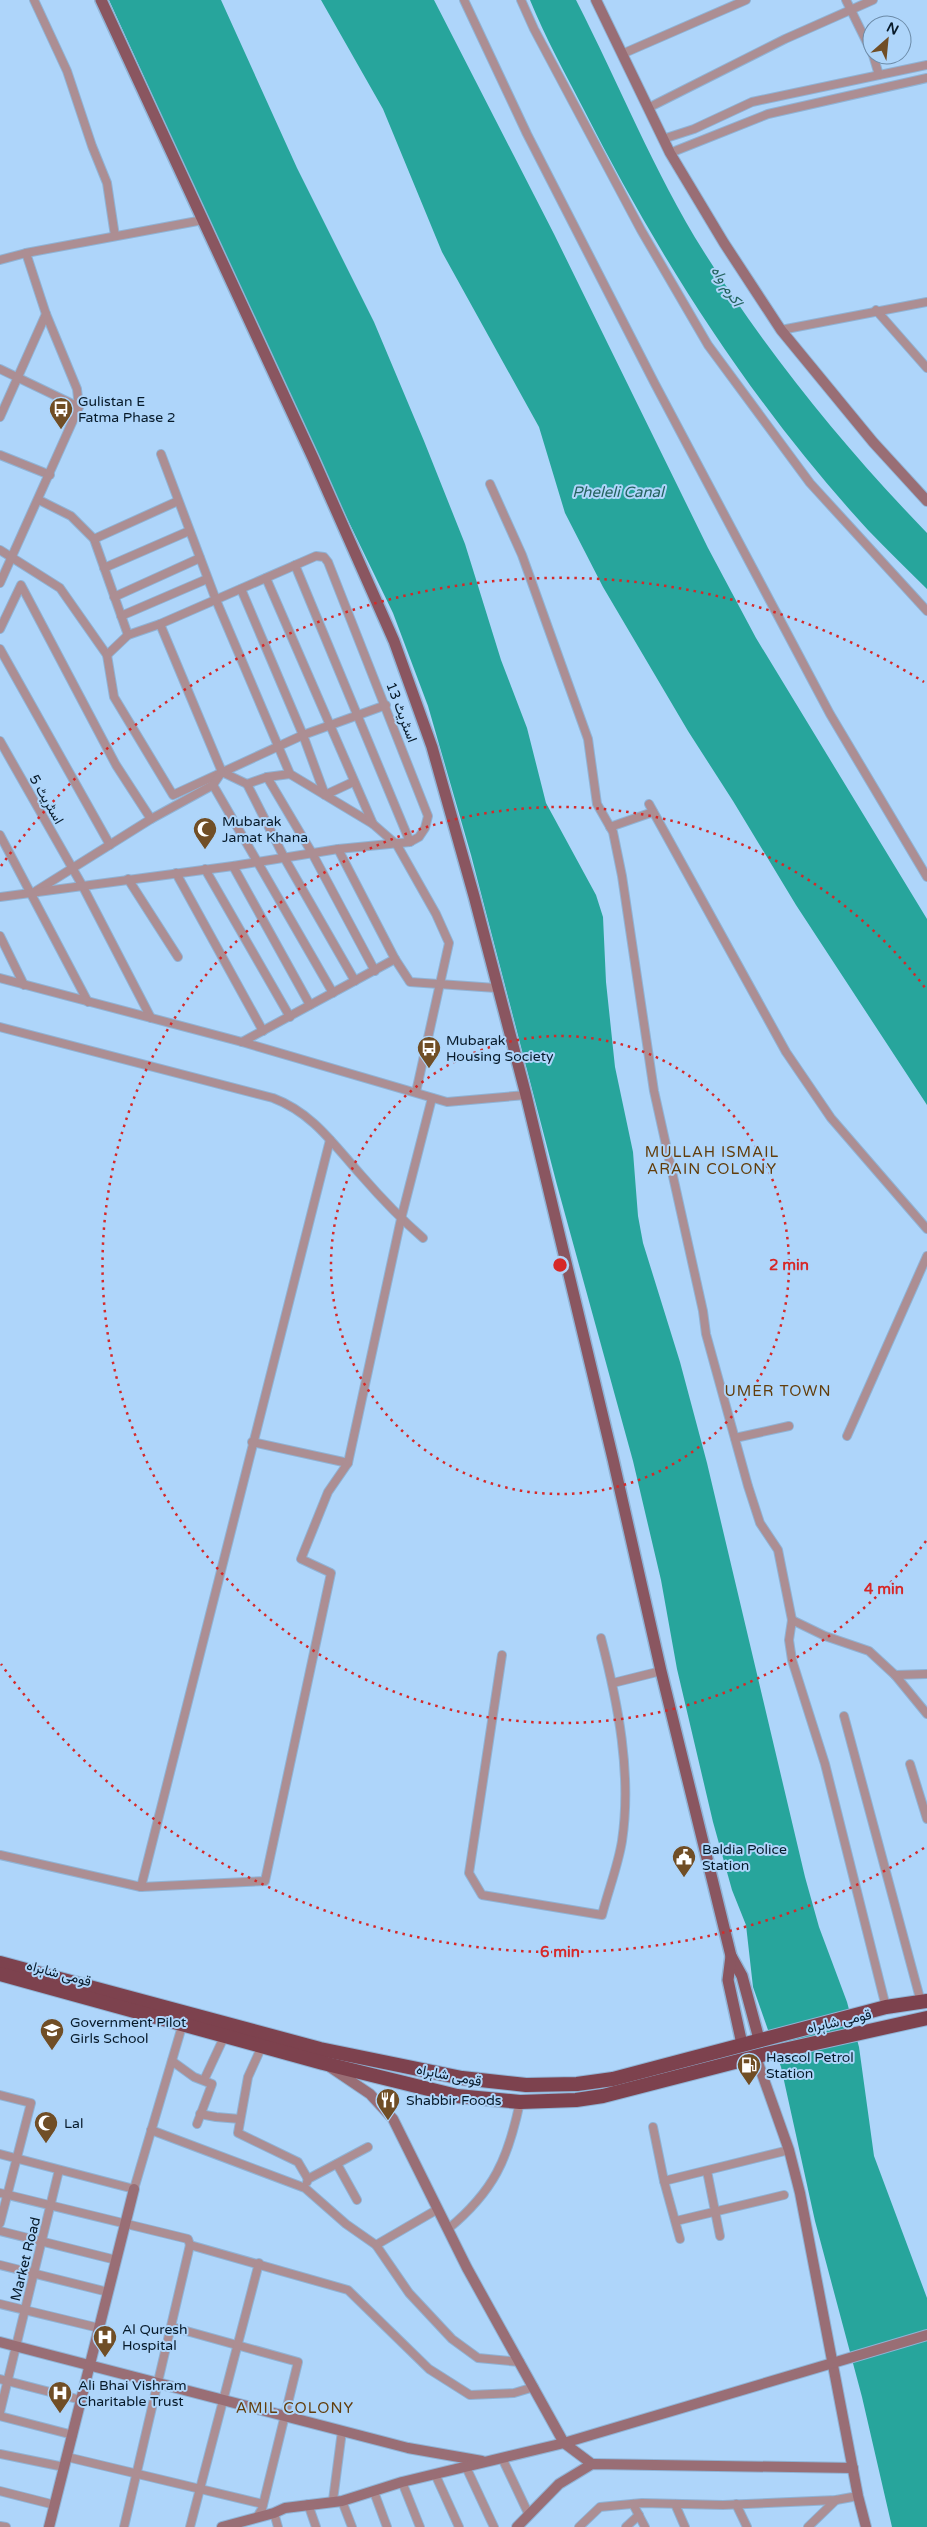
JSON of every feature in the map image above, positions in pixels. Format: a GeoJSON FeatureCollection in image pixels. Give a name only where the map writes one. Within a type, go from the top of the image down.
{"type":"FeatureCollection","features":[{"type":"Feature","properties":{"kind":"highway","name":"قومی شاہراہ"},"geometry":{"type":"LineString","coordinates":[[0,1963],[320,2049],[462,2078],[526,2086],[577,2084],[613,2079],[742,2044],[886,2008],[924,2001]]}},
{"type":"Feature","properties":{"kind":"highway","name":"قومی شاہراہ"},"geometry":{"type":"LineString","coordinates":[[0,1974],[323,2063],[458,2096],[520,2102],[576,2100],[617,2093],[759,2056],[927,2018]]}},
{"type":"Feature","properties":{"kind":"highway"},"geometry":{"type":"LineString","coordinates":[[613,2079],[617,2093]]}},
{"type":"Feature","properties":{"kind":"main road"},"geometry":{"type":"LineString","coordinates":[[101,0],[394,641],[434,757],[474,896],[496,988],[526,1094],[613,1458],[661,1671],[731,1956],[742,1976],[762,2039]]}},
{"type":"Feature","properties":{"kind":"main road"},"geometry":{"type":"LineString","coordinates":[[731,1956],[728,1980],[742,2044]]}},
{"type":"Feature","properties":{"kind":"street"},"geometry":{"type":"LineString","coordinates":[[34,0],[67,71],[92,146],[107,183],[114,236]]}},
{"type":"Feature","properties":{"kind":"street"},"geometry":{"type":"LineString","coordinates":[[464,0],[527,134],[655,384],[830,714],[927,877]]}},
{"type":"Feature","properties":{"kind":"street"},"geometry":{"type":"LineString","coordinates":[[521,0],[534,29],[641,230],[708,345],[810,483],[927,611]]}},
{"type":"Feature","properties":{"kind":"street"},"geometry":{"type":"LineString","coordinates":[[596,0],[670,152],[724,243],[781,330],[873,442],[927,501]]}},
{"type":"Feature","properties":{"kind":"street"},"geometry":{"type":"LineString","coordinates":[[622,54],[746,0]]}},
{"type":"Feature","properties":{"kind":"street"},"geometry":{"type":"LineString","coordinates":[[846,0],[862,32]]}},
{"type":"Feature","properties":{"kind":"street"},"geometry":{"type":"LineString","coordinates":[[648,108],[785,39],[873,0]]}},
{"type":"Feature","properties":{"kind":"street"},"geometry":{"type":"LineString","coordinates":[[876,65],[879,75]]}},
{"type":"Feature","properties":{"kind":"street"},"geometry":{"type":"LineString","coordinates":[[663,139],[694,128],[752,102],[927,65]]}},
{"type":"Feature","properties":{"kind":"street"},"geometry":{"type":"LineString","coordinates":[[670,152],[768,114],[927,78]]}},
{"type":"Feature","properties":{"kind":"street"},"geometry":{"type":"LineString","coordinates":[[857,80],[860,93]]}},
{"type":"Feature","properties":{"kind":"street"},"geometry":{"type":"LineString","coordinates":[[0,261],[26,253],[203,220]]}},
{"type":"Feature","properties":{"kind":"street"},"geometry":{"type":"LineString","coordinates":[[0,583],[39,500],[79,407],[77,389],[46,314],[26,253]]}},
{"type":"Feature","properties":{"kind":"street"},"geometry":{"type":"LineString","coordinates":[[781,330],[876,310],[927,302]]}},
{"type":"Feature","properties":{"kind":"street"},"geometry":{"type":"LineString","coordinates":[[876,310],[924,360],[927,368]]}},
{"type":"Feature","properties":{"kind":"street"},"geometry":{"type":"LineString","coordinates":[[0,416],[46,314]]}},
{"type":"Feature","properties":{"kind":"street"},"geometry":{"type":"LineString","coordinates":[[0,368],[79,407]]}},
{"type":"Feature","properties":{"kind":"street"},"geometry":{"type":"LineString","coordinates":[[161,454],[207,578],[290,774],[373,824],[396,845],[436,914],[449,943],[416,1092]]}},
{"type":"Feature","properties":{"kind":"street"},"geometry":{"type":"LineString","coordinates":[[0,455],[50,475]]}},
{"type":"Feature","properties":{"kind":"street"},"geometry":{"type":"LineString","coordinates":[[490,484],[522,555],[588,738],[597,804],[610,827],[622,876],[654,1091],[703,1310],[706,1334],[760,1523],[778,1550],[792,1620],[789,1640],[792,1660],[825,1764],[886,2008]]}},
{"type":"Feature","properties":{"kind":"street"},"geometry":{"type":"LineString","coordinates":[[39,500],[71,516],[94,539],[128,635]]}},
{"type":"Feature","properties":{"kind":"street"},"geometry":{"type":"LineString","coordinates":[[94,539],[178,501]]}},
{"type":"Feature","properties":{"kind":"street"},"geometry":{"type":"LineString","coordinates":[[104,568],[189,531]]}},
{"type":"Feature","properties":{"kind":"street"},"geometry":{"type":"LineString","coordinates":[[0,550],[60,588],[107,655],[114,697],[173,795],[329,724],[386,705]]}},
{"type":"Feature","properties":{"kind":"street","name":"اسٹریٹ 13"},"geometry":{"type":"LineString","coordinates":[[107,655],[128,635],[160,624],[295,564],[316,556],[324,557],[328,562],[386,705],[428,816],[425,828],[419,837],[410,842]]}},
{"type":"Feature","properties":{"kind":"street"},"geometry":{"type":"LineString","coordinates":[[114,597],[200,558]]}},
{"type":"Feature","properties":{"kind":"street"},"geometry":{"type":"LineString","coordinates":[[0,897],[128,878],[285,859],[338,849],[396,845],[410,842],[295,564]]}},
{"type":"Feature","properties":{"kind":"street"},"geometry":{"type":"LineString","coordinates":[[121,616],[207,578]]}},
{"type":"Feature","properties":{"kind":"street"},"geometry":{"type":"LineString","coordinates":[[266,578],[353,782],[373,824]]}},
{"type":"Feature","properties":{"kind":"street"},"geometry":{"type":"LineString","coordinates":[[0,630],[21,585],[116,765],[151,819]]}},
{"type":"Feature","properties":{"kind":"street"},"geometry":{"type":"LineString","coordinates":[[241,589],[303,735],[325,795]]}},
{"type":"Feature","properties":{"kind":"street"},"geometry":{"type":"LineString","coordinates":[[160,624],[222,772],[246,784],[285,859],[355,981]]}},
{"type":"Feature","properties":{"kind":"street"},"geometry":{"type":"LineString","coordinates":[[0,650],[110,846]]}},
{"type":"Feature","properties":{"kind":"street","name":"اسٹریٹ 5"},"geometry":{"type":"LineString","coordinates":[[0,740],[82,885],[151,1018]]}},
{"type":"Feature","properties":{"kind":"street"},"geometry":{"type":"LineString","coordinates":[[32,893],[151,819],[213,785],[222,772]]}},
{"type":"Feature","properties":{"kind":"street"},"geometry":{"type":"LineString","coordinates":[[246,784],[267,777],[290,774]]}},
{"type":"Feature","properties":{"kind":"street"},"geometry":{"type":"LineString","coordinates":[[267,777],[312,853],[374,971]]}},
{"type":"Feature","properties":{"kind":"street"},"geometry":{"type":"LineString","coordinates":[[325,795],[353,782]]}},
{"type":"Feature","properties":{"kind":"street"},"geometry":{"type":"LineString","coordinates":[[213,785],[333,993]]}},
{"type":"Feature","properties":{"kind":"street"},"geometry":{"type":"LineString","coordinates":[[649,804],[786,1052],[831,1118],[927,1229]]}},
{"type":"Feature","properties":{"kind":"street"},"geometry":{"type":"LineString","coordinates":[[610,827],[653,812]]}},
{"type":"Feature","properties":{"kind":"street"},"geometry":{"type":"LineString","coordinates":[[0,835],[88,1002]]}},
{"type":"Feature","properties":{"kind":"street"},"geometry":{"type":"LineString","coordinates":[[338,849],[395,959],[410,982],[496,988]]}},
{"type":"Feature","properties":{"kind":"street"},"geometry":{"type":"LineString","coordinates":[[233,866],[310,1006]]}},
{"type":"Feature","properties":{"kind":"street"},"geometry":{"type":"LineString","coordinates":[[205,869],[290,1017]]}},
{"type":"Feature","properties":{"kind":"street"},"geometry":{"type":"LineString","coordinates":[[176,873],[263,1031]]}},
{"type":"Feature","properties":{"kind":"street"},"geometry":{"type":"LineString","coordinates":[[128,878],[178,957]]}},
{"type":"Feature","properties":{"kind":"street"},"geometry":{"type":"LineString","coordinates":[[0,936],[24,986]]}},
{"type":"Feature","properties":{"kind":"street"},"geometry":{"type":"LineString","coordinates":[[242,1042],[395,959]]}},
{"type":"Feature","properties":{"kind":"street"},"geometry":{"type":"LineString","coordinates":[[0,978],[24,986],[242,1042],[447,1102],[526,1094]]}},
{"type":"Feature","properties":{"kind":"street"},"geometry":{"type":"LineString","coordinates":[[0,1026],[273,1098],[293,1106],[312,1120],[401,1219],[423,1238]]}},
{"type":"Feature","properties":{"kind":"street"},"geometry":{"type":"LineString","coordinates":[[0,1855],[141,1887],[265,1881],[331,1573],[301,1559],[328,1492],[348,1463],[401,1219],[432,1098]]}},
{"type":"Feature","properties":{"kind":"street"},"geometry":{"type":"LineString","coordinates":[[141,1887],[252,1442],[330,1140]]}},
{"type":"Feature","properties":{"kind":"street"},"geometry":{"type":"LineString","coordinates":[[848,1436],[927,1256]]}},
{"type":"Feature","properties":{"kind":"street"},"geometry":{"type":"LineString","coordinates":[[735,1438],[789,1426]]}},
{"type":"Feature","properties":{"kind":"street"},"geometry":{"type":"LineString","coordinates":[[252,1442],[348,1463]]}},
{"type":"Feature","properties":{"kind":"street"},"geometry":{"type":"LineString","coordinates":[[792,1620],[825,1636],[869,1651],[895,1675],[927,1714]]}},
{"type":"Feature","properties":{"kind":"street"},"geometry":{"type":"LineString","coordinates":[[502,1655],[469,1873],[482,1895],[602,1915],[622,1842],[625,1802],[624,1766],[613,1682],[601,1638]]}},
{"type":"Feature","properties":{"kind":"street"},"geometry":{"type":"LineString","coordinates":[[613,1682],[661,1671]]}},
{"type":"Feature","properties":{"kind":"street"},"geometry":{"type":"LineString","coordinates":[[895,1675],[927,1674]]}},
{"type":"Feature","properties":{"kind":"street"},"geometry":{"type":"LineString","coordinates":[[844,1716],[924,2001]]}},
{"type":"Feature","properties":{"kind":"street"},"geometry":{"type":"LineString","coordinates":[[910,1764],[927,1819]]}},
{"type":"Feature","properties":{"kind":"street"},"geometry":{"type":"LineString","coordinates":[[49,2527],[134,2189],[183,2023]]}},
{"type":"Feature","properties":{"kind":"street"},"geometry":{"type":"LineString","coordinates":[[204,2080],[225,2035]]}},
{"type":"Feature","properties":{"kind":"street"},"geometry":{"type":"LineString","coordinates":[[262,2046],[248,2077],[238,2133],[298,2162],[308,2179]]}},
{"type":"Feature","properties":{"kind":"street"},"geometry":{"type":"LineString","coordinates":[[759,2056],[789,2150],[800,2193],[852,2468],[866,2527]]}},
{"type":"Feature","properties":{"kind":"street"},"geometry":{"type":"LineString","coordinates":[[172,2061],[194,2077],[212,2084],[197,2124]]}},
{"type":"Feature","properties":{"kind":"street"},"geometry":{"type":"LineString","coordinates":[[323,2063],[370,2094],[393,2119],[467,2268],[564,2442],[592,2464]]}},
{"type":"Feature","properties":{"kind":"street"},"geometry":{"type":"LineString","coordinates":[[0,2095],[30,2103],[16,2158],[4,2193],[0,2223]]}},
{"type":"Feature","properties":{"kind":"street"},"geometry":{"type":"LineString","coordinates":[[448,2229],[472,2210],[497,2175],[512,2138],[520,2102]]}},
{"type":"Feature","properties":{"kind":"street"},"geometry":{"type":"LineString","coordinates":[[200,2114],[216,2118],[240,2118]]}},
{"type":"Feature","properties":{"kind":"street"},"geometry":{"type":"LineString","coordinates":[[653,2127],[664,2181],[680,2239]]}},
{"type":"Feature","properties":{"kind":"street"},"geometry":{"type":"LineString","coordinates":[[151,2130],[304,2188],[346,2224],[376,2245],[409,2293],[452,2339],[478,2358],[520,2362]]}},
{"type":"Feature","properties":{"kind":"street"},"geometry":{"type":"LineString","coordinates":[[304,2188],[308,2179],[368,2148]]}},
{"type":"Feature","properties":{"kind":"street"},"geometry":{"type":"LineString","coordinates":[[664,2181],[789,2150]]}},
{"type":"Feature","properties":{"kind":"street"},"geometry":{"type":"LineString","coordinates":[[0,2154],[134,2189]]}},
{"type":"Feature","properties":{"kind":"street"},"geometry":{"type":"LineString","coordinates":[[337,2164],[357,2200]]}},
{"type":"Feature","properties":{"kind":"street","name":"Market Road"},"geometry":{"type":"LineString","coordinates":[[0,2412],[4,2380],[16,2347],[59,2170]]}},
{"type":"Feature","properties":{"kind":"street"},"geometry":{"type":"LineString","coordinates":[[707,2171],[720,2236]]}},
{"type":"Feature","properties":{"kind":"street"},"geometry":{"type":"LineString","coordinates":[[4,2193],[188,2238],[190,2245],[172,2327],[124,2527]]}},
{"type":"Feature","properties":{"kind":"street"},"geometry":{"type":"LineString","coordinates":[[676,2221],[784,2195]]}},
{"type":"Feature","properties":{"kind":"street"},"geometry":{"type":"LineString","coordinates":[[376,2245],[438,2209]]}},
{"type":"Feature","properties":{"kind":"street"},"geometry":{"type":"LineString","coordinates":[[0,2231],[116,2260]]}},
{"type":"Feature","properties":{"kind":"street"},"geometry":{"type":"LineString","coordinates":[[190,2245],[259,2263],[348,2290],[429,2369],[470,2395],[514,2393],[534,2387]]}},
{"type":"Feature","properties":{"kind":"street"},"geometry":{"type":"LineString","coordinates":[[190,2527],[259,2263]]}},
{"type":"Feature","properties":{"kind":"street"},"geometry":{"type":"LineString","coordinates":[[0,2265],[108,2292]]}},
{"type":"Feature","properties":{"kind":"street"},"geometry":{"type":"LineString","coordinates":[[0,2304],[99,2328]]}},
{"type":"Feature","properties":{"kind":"street"},"geometry":{"type":"LineString","coordinates":[[172,2327],[298,2362],[263,2504],[257,2517]]}},
{"type":"Feature","properties":{"kind":"street"},"geometry":{"type":"LineString","coordinates":[[222,2527],[238,2524],[285,2508],[338,2501],[374,2492],[402,2482],[564,2442],[833,2365],[927,2335]]}},
{"type":"Feature","properties":{"kind":"street"},"geometry":{"type":"LineString","coordinates":[[0,2342],[408,2448],[485,2462]]}},
{"type":"Feature","properties":{"kind":"street"},"geometry":{"type":"LineString","coordinates":[[4,2380],[81,2400]]}},
{"type":"Feature","properties":{"kind":"street"},"geometry":{"type":"LineString","coordinates":[[0,2416],[73,2435]]}},
{"type":"Feature","properties":{"kind":"street"},"geometry":{"type":"LineString","coordinates":[[342,2431],[338,2501],[352,2527]]}},
{"type":"Feature","properties":{"kind":"street"},"geometry":{"type":"LineString","coordinates":[[0,2454],[66,2462],[137,2474],[263,2504]]}},
{"type":"Feature","properties":{"kind":"street"},"geometry":{"type":"LineString","coordinates":[[502,2458],[529,2515]]}},
{"type":"Feature","properties":{"kind":"street"},"geometry":{"type":"LineString","coordinates":[[516,2527],[559,2484],[592,2464],[852,2468]]}},
{"type":"Feature","properties":{"kind":"street"},"geometry":{"type":"LineString","coordinates":[[466,2466],[494,2527]]}},
{"type":"Feature","properties":{"kind":"street"},"geometry":{"type":"LineString","coordinates":[[435,2474],[459,2527]]}},
{"type":"Feature","properties":{"kind":"street"},"geometry":{"type":"LineString","coordinates":[[402,2482],[420,2527]]}},
{"type":"Feature","properties":{"kind":"street"},"geometry":{"type":"LineString","coordinates":[[0,2491],[55,2505]]}},
{"type":"Feature","properties":{"kind":"street"},"geometry":{"type":"LineString","coordinates":[[374,2492],[387,2527]]}},
{"type":"Feature","properties":{"kind":"street"},"geometry":{"type":"LineString","coordinates":[[580,2527],[600,2508],[633,2504],[736,2504],[836,2500],[858,2496]]}},
{"type":"Feature","properties":{"kind":"street"},"geometry":{"type":"LineString","coordinates":[[808,2527],[836,2500]]}},
{"type":"Feature","properties":{"kind":"street"},"geometry":{"type":"LineString","coordinates":[[308,2504],[316,2527]]}},
{"type":"Feature","properties":{"kind":"street"},"geometry":{"type":"LineString","coordinates":[[633,2504],[645,2527]]}},
{"type":"Feature","properties":{"kind":"street"},"geometry":{"type":"LineString","coordinates":[[675,2504],[685,2527]]}},
{"type":"Feature","properties":{"kind":"street"},"geometry":{"type":"LineString","coordinates":[[736,2504],[748,2527]]}},
{"type":"Feature","properties":{"kind":"street"},"geometry":{"type":"LineString","coordinates":[[274,2513],[278,2527]]}},
{"type":"Feature","properties":{"kind":"street"},"geometry":{"type":"LineString","coordinates":[[626,2527],[639,2515]]}},
{"type":"Feature","properties":{"kind":"street"},"geometry":{"type":"LineString","coordinates":[[0,2526],[6,2527]]}},
{"type":"Feature","properties":{"kind":"water"},"geometry":{"type":"Polygon","coordinates":[[[109,0],[221,0],[297,168],[374,322],[424,441],[465,544],[501,660],[527,728],[546,803],[596,895],[603,917],[606,982],[615,1067],[633,1152],[638,1216],[643,1243],[680,1362],[707,1463],[805,1877],[819,1927],[847,2002],[859,2047],[874,2156],[927,2298],[927,2527],[892,2527],[862,2397],[815,2221],[781,2067],[753,1987],[746,1925],[732,1890],[713,1822],[677,1669],[661,1580],[633,1461],[557,1185],[471,855],[428,706],[393,613],[309,440],[109,0]]]}},
{"type":"Feature","properties":{"kind":"water","name":"Pheleli Canal"},"geometry":{"type":"Polygon","coordinates":[[[321,0],[434,0],[554,234],[708,548],[756,638],[927,919],[927,1105],[796,905],[688,731],[603,587],[565,513],[539,427],[442,252],[383,109],[321,0]]]}},
{"type":"Feature","properties":{"kind":"water"},"geometry":{"type":"Polygon","coordinates":[[[530,0],[576,0],[669,191],[704,252],[729,290],[754,327],[808,398],[866,467],[927,533],[927,589],[868,530],[826,482],[786,433],[711,329],[644,220],[613,165],[555,55],[530,0]]]}},
{"type":"Feature","properties":{"kind":"place","name":"Gulistan E Fatma Phase 2"},"geometry":{"type":"Point","coordinates":[61,430]}},
{"type":"Feature","properties":{"kind":"place","name":"Mubarak Jamat Khana"},"geometry":{"type":"Point","coordinates":[205,850]}},
{"type":"Feature","properties":{"kind":"place","name":"Mubarak Housing Society"},"geometry":{"type":"Point","coordinates":[429,1069]}},
{"type":"Feature","properties":{"kind":"place","name":"Baldia Police Station"},"geometry":{"type":"Point","coordinates":[684,1878]}},
{"type":"Feature","properties":{"kind":"place","name":"Government Pilot Girls School"},"geometry":{"type":"Point","coordinates":[52,2051]}},
{"type":"Feature","properties":{"kind":"place","name":"Hascol Petrol Station"},"geometry":{"type":"Point","coordinates":[749,2086]}},
{"type":"Feature","properties":{"kind":"place","name":"Shabbir Foods"},"geometry":{"type":"Point","coordinates":[388,2121]}},
{"type":"Feature","properties":{"kind":"place","name":"Lal"},"geometry":{"type":"Point","coordinates":[46,2144]}},
{"type":"Feature","properties":{"kind":"place","name":"Al Quresh Hospital"},"geometry":{"type":"Point","coordinates":[105,2358]}},
{"type":"Feature","properties":{"kind":"place","name":"Ali Bhai Vishram Charitable Trust"},"geometry":{"type":"Point","coordinates":[60,2414]}},
{"type":"Feature","properties":{"kind":"district","name":"MULLAH ISMAIL ARAIN COLONY"},"geometry":{"type":"Point","coordinates":[712,1160]}},
{"type":"Feature","properties":{"kind":"district","name":"UMER TOWN"},"geometry":{"type":"Point","coordinates":[778,1391]}},
{"type":"Feature","properties":{"kind":"district","name":"AMIL COLONY"},"geometry":{"type":"Point","coordinates":[295,2408]}},
{"type":"Feature","properties":{"kind":"water label","name":"اکرم واہ"},"geometry":{"type":"Point","coordinates":[727,286]}}]}
